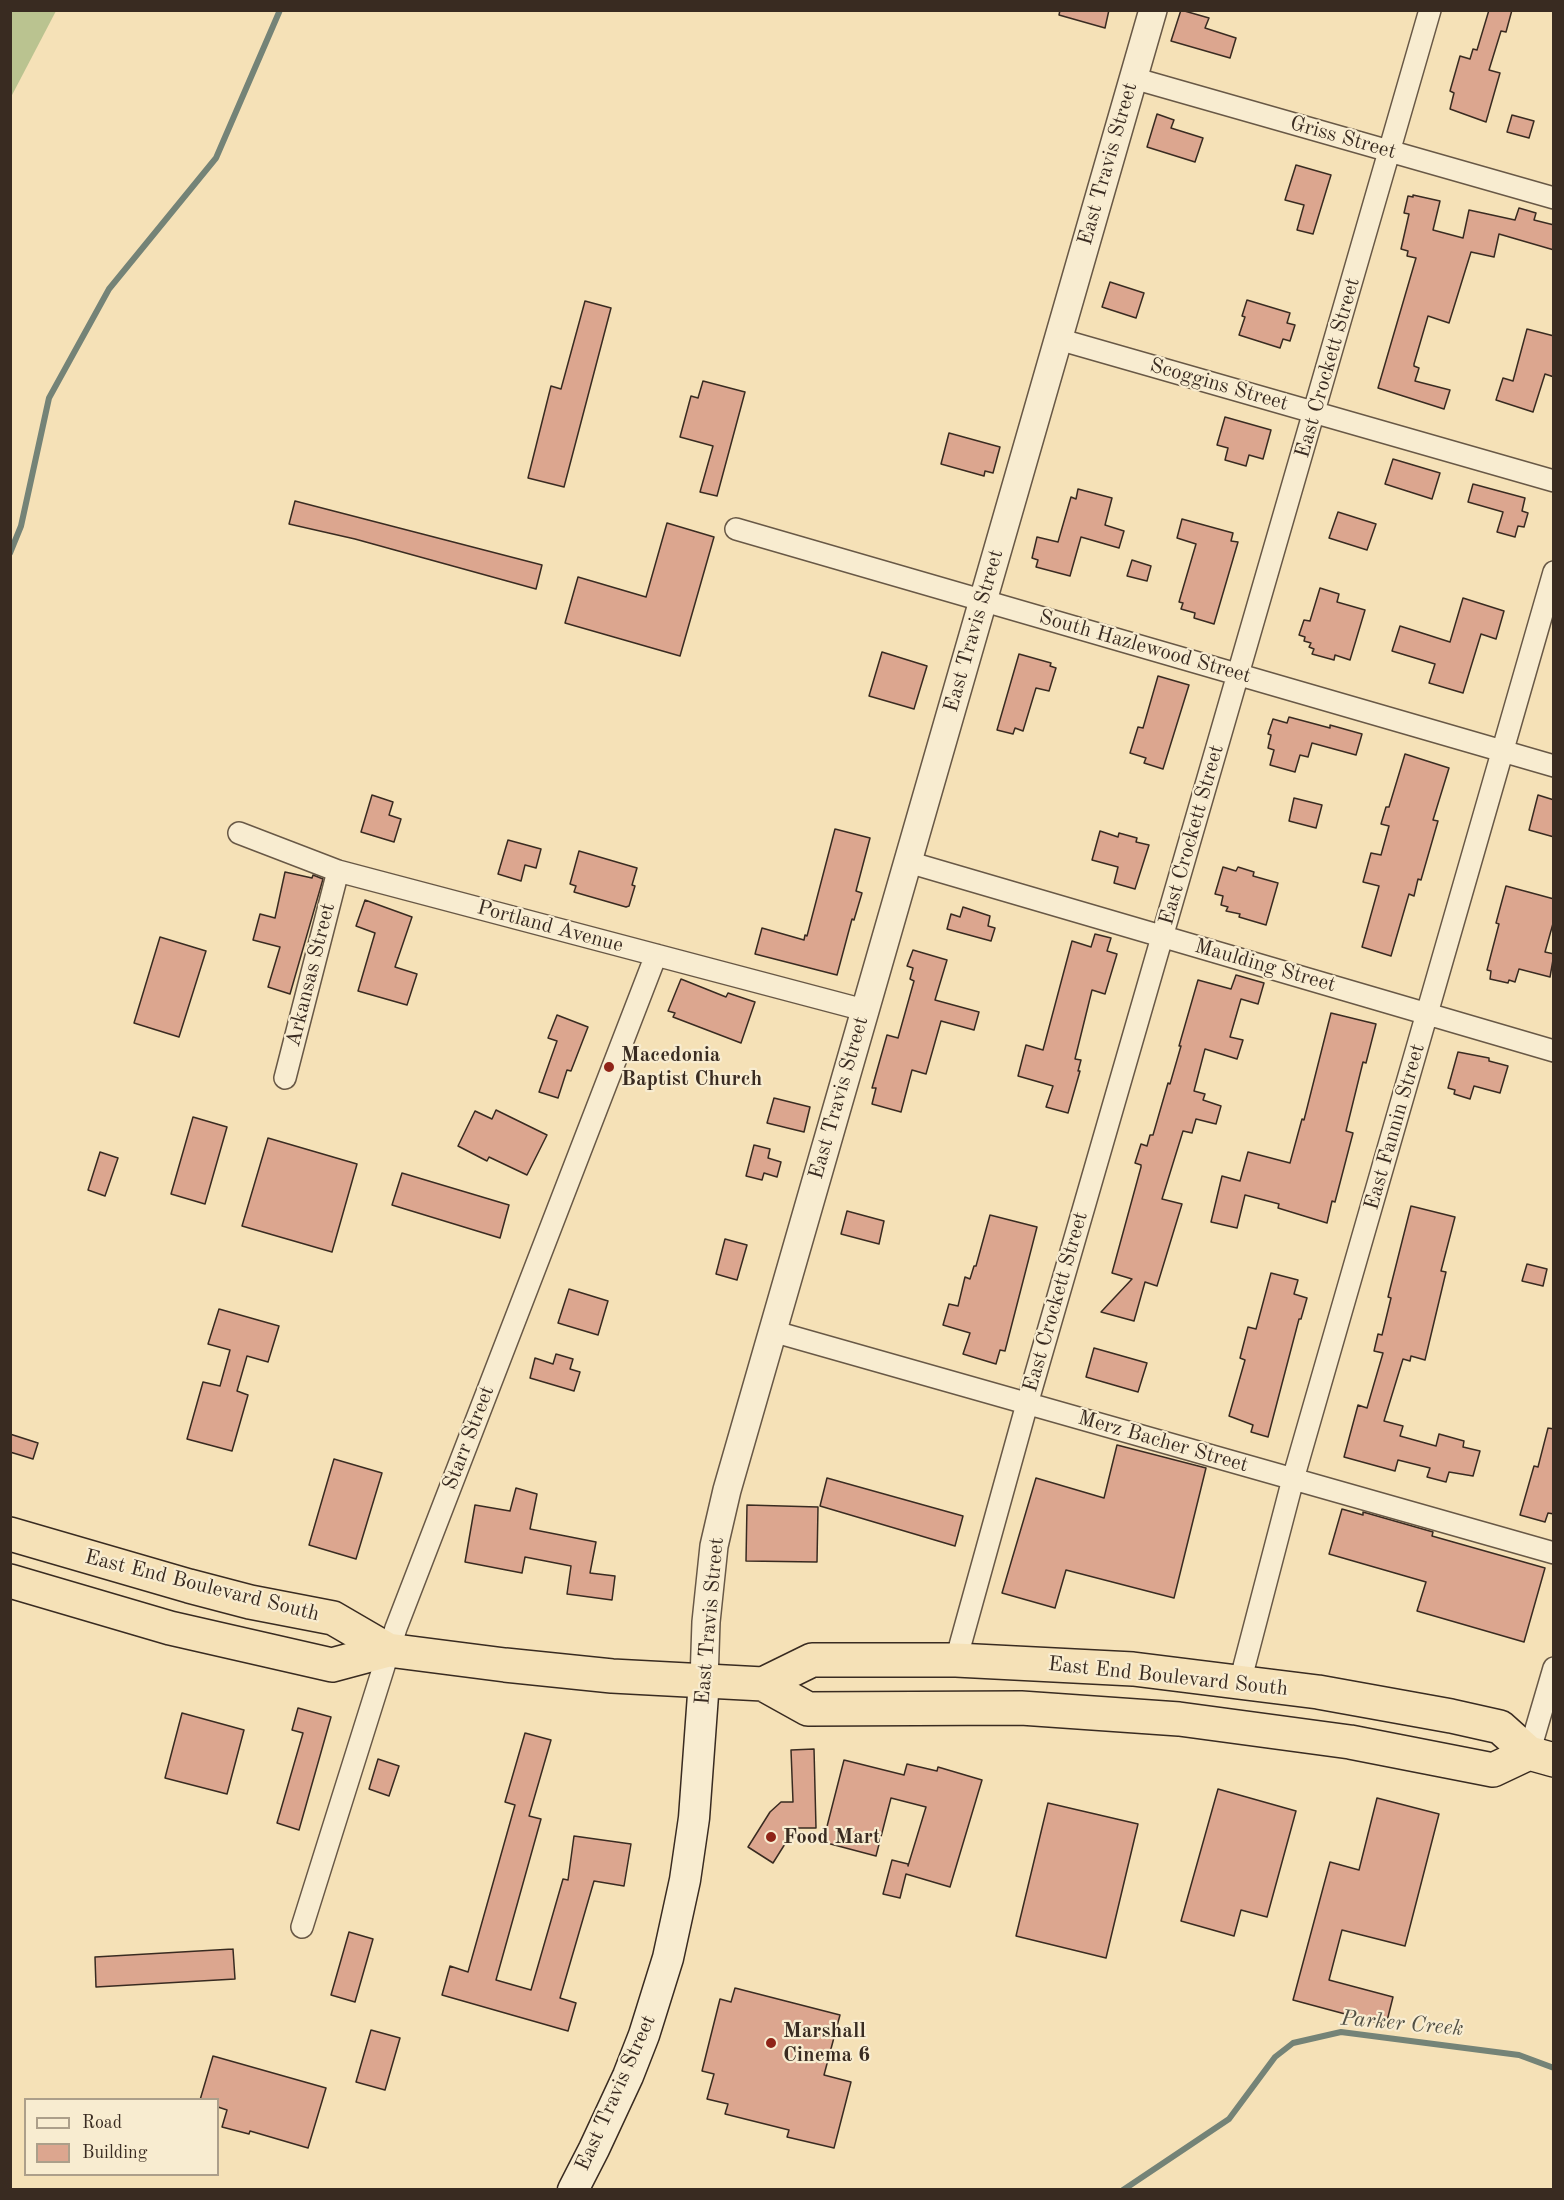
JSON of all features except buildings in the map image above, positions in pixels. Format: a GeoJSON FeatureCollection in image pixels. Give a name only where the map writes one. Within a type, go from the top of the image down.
{"type":"FeatureCollection","features":[{"type":"Feature","properties":{"kind":"highway","name":"East End Boulevard South"},"geometry":{"type":"LineString","coordinates":[[10,1534],[189,1586],[260,1604],[333,1618],[388,1650]]}},
{"type":"Feature","properties":{"kind":"highway","name":"East End Boulevard South"},"geometry":{"type":"LineString","coordinates":[[10,1581],[170,1628],[333,1665],[388,1650],[569,1672],[763,1684],[808,1709],[1021,1708],[1132,1715],[1224,1724],[1350,1743],[1493,1770],[1541,1756]]}},
{"type":"Feature","properties":{"kind":"highway","name":"East End Boulevard South"},"geometry":{"type":"LineString","coordinates":[[763,1684],[812,1660],[957,1660],[1132,1669],[1386,1703],[1500,1727],[1541,1756]]}},
{"type":"Feature","properties":{"kind":"main road","name":"East Travis Street"},"geometry":{"type":"LineString","coordinates":[[573,2190],[628,2076],[668,1958],[685,1880],[694,1818],[704,1681]]}},
{"type":"Feature","properties":{"kind":"street","name":"East Travis Street"},"geometry":{"type":"LineString","coordinates":[[704,1681],[706,1622],[714,1546],[727,1490],[1153,10]]}},
{"type":"Feature","properties":{"kind":"street","name":"East Crockett Street"},"geometry":{"type":"LineString","coordinates":[[957,1660],[1027,1404],[1430,10]]}},
{"type":"Feature","properties":{"kind":"street","name":"Griss Street"},"geometry":{"type":"LineString","coordinates":[[1133,78],[1554,198]]}},
{"type":"Feature","properties":{"kind":"street","name":"Scoggins Street"},"geometry":{"type":"LineString","coordinates":[[1058,339],[1554,481]]}},
{"type":"Feature","properties":{"kind":"street","name":"South Hazlewood Street"},"geometry":{"type":"LineString","coordinates":[[736,529],[1554,766]]}},
{"type":"Feature","properties":{"kind":"street","name":"East Fannin Street"},"geometry":{"type":"LineString","coordinates":[[1240,1682],[1293,1479],[1554,572]]}},
{"type":"Feature","properties":{"kind":"street","name":"Portland Avenue"},"geometry":{"type":"LineString","coordinates":[[239,833],[338,871],[864,1010]]}},
{"type":"Feature","properties":{"kind":"street","name":"Maulding Street"},"geometry":{"type":"LineString","coordinates":[[908,862],[1554,1051]]}},
{"type":"Feature","properties":{"kind":"street","name":"Arkansas Street"},"geometry":{"type":"LineString","coordinates":[[285,1078],[338,871]]}},
{"type":"Feature","properties":{"kind":"street","name":"Starr Street"},"geometry":{"type":"LineString","coordinates":[[302,1927],[388,1650],[656,955]]}},
{"type":"Feature","properties":{"kind":"street","name":"Merz Bacher Street"},"geometry":{"type":"LineString","coordinates":[[772,1331],[1554,1553]]}},
{"type":"Feature","properties":{"kind":"street"},"geometry":{"type":"LineString","coordinates":[[1541,1756],[1554,1668]]}},
{"type":"Feature","properties":{"kind":"green space"},"geometry":{"type":"Polygon","coordinates":[[[10,11],[56,11],[11,97],[10,11]]]}},
{"type":"Feature","properties":{"kind":"waterway"},"geometry":{"type":"LineString","coordinates":[[10,553],[21,526],[49,398],[109,289],[216,158],[280,10]]}},
{"type":"Feature","properties":{"kind":"waterway","name":"Parker Creek"},"geometry":{"type":"LineString","coordinates":[[1123,2190],[1229,2119],[1275,2057],[1293,2043],[1341,2032],[1519,2055],[1554,2068]]}},
{"type":"Feature","properties":{"kind":"place","name":"Macedonia Baptist Church"},"geometry":{"type":"Point","coordinates":[609,1067]}},
{"type":"Feature","properties":{"kind":"place","name":"Food Mart"},"geometry":{"type":"Point","coordinates":[771,1837]}},
{"type":"Feature","properties":{"kind":"place","name":"Marshall Cinema 6"},"geometry":{"type":"Point","coordinates":[771,2043]}}]}
